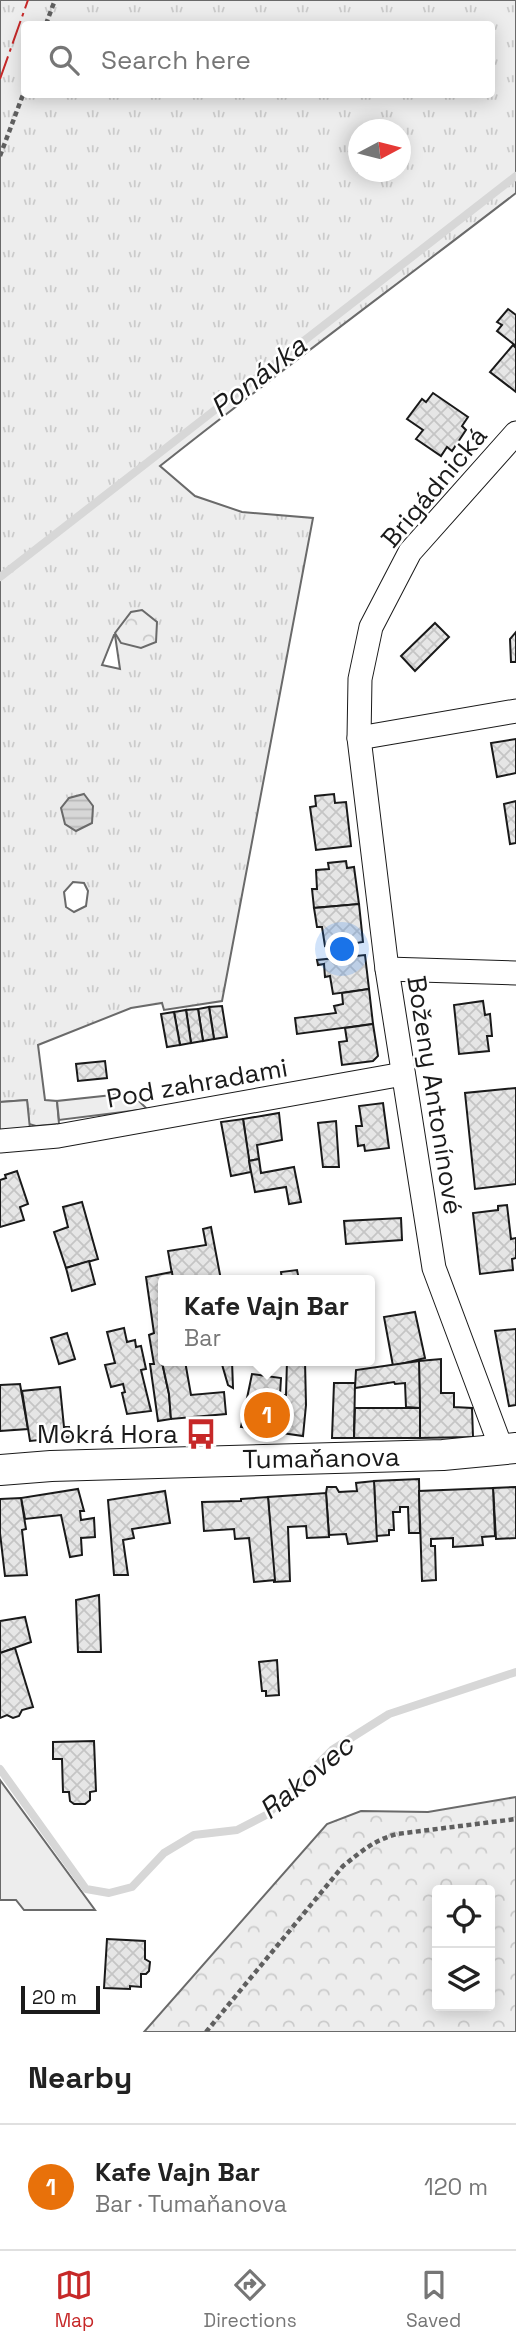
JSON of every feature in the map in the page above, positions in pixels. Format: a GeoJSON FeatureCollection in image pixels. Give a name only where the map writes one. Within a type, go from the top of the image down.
{"type":"FeatureCollection","features":[{"type":"Feature","properties":{"kind":"street","name":"Brigádnická"},"geometry":{"type":"LineString","coordinates":[[359,738],[360,679],[371,627],[410,552],[516,433]]}},
{"type":"Feature","properties":{"kind":"street"},"geometry":{"type":"LineString","coordinates":[[359,738],[516,711]]}},
{"type":"Feature","properties":{"kind":"street","name":"Boženy Antonínové"},"geometry":{"type":"LineString","coordinates":[[359,738],[387,969],[434,1268],[509,1449]]}},
{"type":"Feature","properties":{"kind":"street"},"geometry":{"type":"LineString","coordinates":[[387,969],[516,973]]}},
{"type":"Feature","properties":{"kind":"street","name":"Pod zahradami"},"geometry":{"type":"LineString","coordinates":[[0,1141],[58,1136],[403,1074]]}},
{"type":"Feature","properties":{"kind":"street","name":"Tumaňanova"},"geometry":{"type":"LineString","coordinates":[[0,1470],[65,1465],[443,1455],[509,1449]]}},
{"type":"Feature","properties":{"kind":"path"},"geometry":{"type":"LineString","coordinates":[[47,21],[55,0]]}},
{"type":"Feature","properties":{"kind":"path"},"geometry":{"type":"LineString","coordinates":[[0,156],[22,98]]}},
{"type":"Feature","properties":{"kind":"path"},"geometry":{"type":"LineString","coordinates":[[206,2032],[344,1866],[366,1848],[381,1838],[397,1834],[516,1819]]}},
{"type":"Feature","properties":{"kind":"green space"},"geometry":{"type":"Polygon","coordinates":[[[0,0],[516,0],[516,193],[160,466],[195,496],[242,512],[313,518],[222,1001],[164,1010],[162,1003],[131,1008],[38,1045],[45,1100],[57,1101],[59,1124],[29,1124],[27,1100],[0,1102],[0,0]],[[115,635],[102,665],[120,669],[115,635]],[[73,882],[64,892],[66,907],[74,912],[86,906],[88,891],[84,883],[73,882]]]}},
{"type":"Feature","properties":{"kind":"green space"},"geometry":{"type":"Polygon","coordinates":[[[142,610],[157,622],[156,642],[141,648],[121,643],[115,633],[131,612],[142,610]]]}},
{"type":"Feature","properties":{"kind":"green space"},"geometry":{"type":"Polygon","coordinates":[[[516,1797],[516,2032],[144,2032],[327,1824],[361,1811],[428,1812],[516,1797]]]}},
{"type":"Feature","properties":{"kind":"shaded area"},"geometry":{"type":"Polygon","coordinates":[[[84,794],[93,806],[92,823],[76,831],[65,824],[61,808],[69,798],[84,794]]]}},
{"type":"Feature","properties":{"kind":"shaded area"},"geometry":{"type":"Polygon","coordinates":[[[131,1093],[147,1109],[59,1120],[57,1101],[131,1093]]]}},
{"type":"Feature","properties":{"kind":"shaded area"},"geometry":{"type":"Polygon","coordinates":[[[27,1100],[30,1129],[0,1131],[0,1102],[27,1100]]]}},
{"type":"Feature","properties":{"kind":"shaded area"},"geometry":{"type":"Polygon","coordinates":[[[0,1780],[95,1910],[24,1910],[16,1900],[0,1900],[0,1780]]]}},
{"type":"Feature","properties":{"kind":"building"},"geometry":{"type":"Polygon","coordinates":[[[508,309],[516,315],[516,346],[497,331],[502,325],[497,322],[508,309]]]}},
{"type":"Feature","properties":{"kind":"building"},"geometry":{"type":"Polygon","coordinates":[[[513,345],[516,348],[516,392],[490,372],[513,345]]]}},
{"type":"Feature","properties":{"kind":"building"},"geometry":{"type":"Polygon","coordinates":[[[433,393],[468,417],[462,426],[466,430],[452,451],[447,447],[441,456],[416,439],[423,430],[407,419],[422,399],[426,402],[433,393]]]}},
{"type":"Feature","properties":{"kind":"building"},"geometry":{"type":"Polygon","coordinates":[[[435,623],[449,637],[415,671],[401,656],[435,623]]]}},
{"type":"Feature","properties":{"kind":"building"},"geometry":{"type":"Polygon","coordinates":[[[516,632],[516,662],[511,662],[510,639],[516,632]]]}},
{"type":"Feature","properties":{"kind":"building"},"geometry":{"type":"Polygon","coordinates":[[[516,739],[516,773],[497,777],[491,743],[516,739]]]}},
{"type":"Feature","properties":{"kind":"building"},"geometry":{"type":"Polygon","coordinates":[[[334,794],[335,803],[346,802],[351,846],[316,850],[310,807],[316,806],[315,796],[334,794]]]}},
{"type":"Feature","properties":{"kind":"building"},"geometry":{"type":"Polygon","coordinates":[[[516,801],[516,843],[510,844],[504,804],[516,801]]]}},
{"type":"Feature","properties":{"kind":"building"},"geometry":{"type":"Polygon","coordinates":[[[346,861],[347,868],[354,867],[359,904],[314,908],[312,889],[317,889],[316,870],[329,869],[328,863],[346,861]]]}},
{"type":"Feature","properties":{"kind":"building"},"geometry":{"type":"Polygon","coordinates":[[[359,904],[363,942],[356,943],[357,948],[333,950],[332,945],[325,946],[322,927],[317,927],[314,908],[359,904]]]}},
{"type":"Feature","properties":{"kind":"building"},"geometry":{"type":"Polygon","coordinates":[[[365,955],[369,989],[333,994],[330,976],[325,977],[324,964],[318,965],[317,960],[365,955]]]}},
{"type":"Feature","properties":{"kind":"building"},"geometry":{"type":"Polygon","coordinates":[[[369,989],[373,1024],[297,1034],[295,1018],[336,1013],[334,1006],[343,1004],[342,993],[369,989]]]}},
{"type":"Feature","properties":{"kind":"building"},"geometry":{"type":"Polygon","coordinates":[[[483,1001],[485,1015],[490,1014],[492,1036],[487,1036],[489,1051],[459,1054],[454,1005],[483,1001]]]}},
{"type":"Feature","properties":{"kind":"building"},"geometry":{"type":"Polygon","coordinates":[[[222,1006],[227,1037],[214,1039],[209,1007],[222,1006]]]}},
{"type":"Feature","properties":{"kind":"building"},"geometry":{"type":"Polygon","coordinates":[[[209,1007],[214,1039],[203,1041],[198,1009],[209,1007]]]}},
{"type":"Feature","properties":{"kind":"building"},"geometry":{"type":"Polygon","coordinates":[[[198,1009],[203,1041],[191,1043],[186,1010],[198,1009]]]}},
{"type":"Feature","properties":{"kind":"building"},"geometry":{"type":"Polygon","coordinates":[[[186,1010],[191,1043],[180,1045],[174,1012],[186,1010]]]}},
{"type":"Feature","properties":{"kind":"building"},"geometry":{"type":"Polygon","coordinates":[[[174,1012],[180,1045],[167,1047],[161,1014],[174,1012]]]}},
{"type":"Feature","properties":{"kind":"building"},"geometry":{"type":"Polygon","coordinates":[[[373,1024],[378,1056],[373,1061],[342,1065],[339,1042],[347,1041],[345,1028],[373,1024]]]}},
{"type":"Feature","properties":{"kind":"building"},"geometry":{"type":"Polygon","coordinates":[[[105,1061],[107,1078],[78,1081],[76,1064],[105,1061]]]}},
{"type":"Feature","properties":{"kind":"building"},"geometry":{"type":"Polygon","coordinates":[[[516,1088],[516,1184],[475,1189],[465,1093],[516,1088]]]}},
{"type":"Feature","properties":{"kind":"building"},"geometry":{"type":"Polygon","coordinates":[[[383,1103],[389,1148],[365,1151],[364,1145],[358,1146],[356,1126],[362,1126],[359,1106],[383,1103]]]}},
{"type":"Feature","properties":{"kind":"building"},"geometry":{"type":"Polygon","coordinates":[[[279,1113],[282,1140],[257,1145],[259,1159],[249,1161],[243,1119],[279,1113]]]}},
{"type":"Feature","properties":{"kind":"building"},"geometry":{"type":"Polygon","coordinates":[[[243,1119],[251,1172],[231,1176],[221,1122],[243,1119]]]}},
{"type":"Feature","properties":{"kind":"building"},"geometry":{"type":"Polygon","coordinates":[[[336,1121],[339,1167],[323,1167],[318,1123],[336,1121]]]}},
{"type":"Feature","properties":{"kind":"building"},"geometry":{"type":"Polygon","coordinates":[[[259,1159],[261,1173],[294,1167],[301,1202],[289,1204],[286,1187],[255,1192],[249,1161],[259,1159]]]}},
{"type":"Feature","properties":{"kind":"building"},"geometry":{"type":"Polygon","coordinates":[[[17,1171],[28,1204],[20,1207],[24,1220],[0,1227],[0,1180],[17,1171]]]}},
{"type":"Feature","properties":{"kind":"building"},"geometry":{"type":"Polygon","coordinates":[[[82,1202],[98,1259],[66,1268],[54,1232],[68,1227],[63,1207],[82,1202]]]}},
{"type":"Feature","properties":{"kind":"building"},"geometry":{"type":"Polygon","coordinates":[[[507,1205],[511,1239],[516,1238],[513,1270],[480,1274],[473,1213],[498,1210],[498,1206],[507,1205]]]}},
{"type":"Feature","properties":{"kind":"building"},"geometry":{"type":"Polygon","coordinates":[[[401,1218],[402,1240],[346,1244],[344,1221],[401,1218]]]}},
{"type":"Feature","properties":{"kind":"building"},"geometry":{"type":"Polygon","coordinates":[[[211,1227],[220,1275],[172,1275],[168,1251],[206,1245],[203,1229],[211,1227]]]}},
{"type":"Feature","properties":{"kind":"building"},"geometry":{"type":"Polygon","coordinates":[[[89,1261],[95,1284],[72,1291],[66,1268],[89,1261]]]}},
{"type":"Feature","properties":{"kind":"building"},"geometry":{"type":"Polygon","coordinates":[[[297,1270],[298,1275],[281,1275],[281,1272],[297,1270]]]}},
{"type":"Feature","properties":{"kind":"building"},"geometry":{"type":"Polygon","coordinates":[[[172,1272],[172,1275],[158,1275],[158,1366],[163,1366],[171,1419],[158,1421],[150,1364],[154,1364],[149,1335],[154,1333],[146,1277],[172,1272]]]}},
{"type":"Feature","properties":{"kind":"building"},"geometry":{"type":"Polygon","coordinates":[[[415,1312],[425,1358],[393,1366],[384,1317],[415,1312]]]}},
{"type":"Feature","properties":{"kind":"building"},"geometry":{"type":"Polygon","coordinates":[[[124,1328],[127,1342],[135,1340],[136,1347],[141,1346],[146,1369],[141,1370],[151,1411],[127,1414],[122,1393],[125,1392],[123,1384],[111,1387],[105,1365],[115,1363],[107,1332],[124,1328]]]}},
{"type":"Feature","properties":{"kind":"building"},"geometry":{"type":"Polygon","coordinates":[[[516,1329],[516,1405],[509,1406],[495,1331],[516,1329]]]}},
{"type":"Feature","properties":{"kind":"building"},"geometry":{"type":"Polygon","coordinates":[[[67,1333],[75,1359],[59,1364],[51,1338],[67,1333]]]}},
{"type":"Feature","properties":{"kind":"building"},"geometry":{"type":"Polygon","coordinates":[[[441,1359],[441,1393],[454,1393],[454,1407],[472,1408],[473,1437],[420,1438],[419,1361],[441,1359]]]}},
{"type":"Feature","properties":{"kind":"building"},"geometry":{"type":"Polygon","coordinates":[[[419,1361],[420,1408],[406,1407],[405,1383],[355,1388],[356,1370],[419,1361]]]}},
{"type":"Feature","properties":{"kind":"building"},"geometry":{"type":"Polygon","coordinates":[[[163,1366],[186,1366],[191,1395],[224,1392],[226,1414],[171,1419],[163,1366]]]}},
{"type":"Feature","properties":{"kind":"building"},"geometry":{"type":"Polygon","coordinates":[[[222,1366],[232,1366],[233,1388],[228,1385],[222,1366]]]}},
{"type":"Feature","properties":{"kind":"building"},"geometry":{"type":"Polygon","coordinates":[[[287,1366],[305,1366],[303,1436],[241,1427],[252,1374],[281,1378],[280,1395],[286,1395],[287,1366]]]}},
{"type":"Feature","properties":{"kind":"building"},"geometry":{"type":"Polygon","coordinates":[[[334,1383],[355,1383],[354,1438],[332,1438],[334,1383]]]}},
{"type":"Feature","properties":{"kind":"building"},"geometry":{"type":"Polygon","coordinates":[[[20,1384],[28,1429],[0,1431],[0,1385],[20,1384]]]}},
{"type":"Feature","properties":{"kind":"building"},"geometry":{"type":"Polygon","coordinates":[[[60,1387],[64,1427],[69,1427],[70,1437],[30,1441],[22,1391],[60,1387]]]}},
{"type":"Feature","properties":{"kind":"building"},"geometry":{"type":"Polygon","coordinates":[[[355,1408],[420,1408],[420,1438],[354,1438],[355,1408]]]}},
{"type":"Feature","properties":{"kind":"building"},"geometry":{"type":"Polygon","coordinates":[[[419,1479],[420,1533],[409,1533],[408,1507],[400,1507],[400,1512],[393,1512],[394,1530],[389,1530],[389,1535],[376,1536],[374,1481],[419,1479]]]}},
{"type":"Feature","properties":{"kind":"building"},"geometry":{"type":"Polygon","coordinates":[[[374,1481],[377,1541],[348,1544],[346,1534],[329,1535],[327,1487],[336,1487],[339,1492],[357,1491],[356,1483],[374,1481]]]}},
{"type":"Feature","properties":{"kind":"building"},"geometry":{"type":"Polygon","coordinates":[[[516,1487],[516,1538],[496,1539],[493,1488],[516,1487]]]}},
{"type":"Feature","properties":{"kind":"building"},"geometry":{"type":"Polygon","coordinates":[[[493,1488],[495,1536],[482,1537],[483,1545],[453,1547],[453,1538],[431,1539],[431,1546],[435,1546],[436,1580],[422,1581],[419,1491],[493,1488]]]}},
{"type":"Feature","properties":{"kind":"building"},"geometry":{"type":"Polygon","coordinates":[[[78,1489],[84,1511],[80,1511],[81,1520],[94,1518],[95,1537],[81,1538],[82,1555],[70,1557],[61,1515],[25,1519],[21,1498],[78,1489]]]}},
{"type":"Feature","properties":{"kind":"building"},"geometry":{"type":"Polygon","coordinates":[[[165,1491],[170,1523],[132,1529],[134,1538],[123,1540],[128,1575],[114,1575],[108,1500],[165,1491]]]}},
{"type":"Feature","properties":{"kind":"building"},"geometry":{"type":"Polygon","coordinates":[[[326,1493],[329,1537],[307,1538],[306,1526],[288,1527],[290,1581],[274,1582],[268,1497],[326,1493]]]}},
{"type":"Feature","properties":{"kind":"building"},"geometry":{"type":"Polygon","coordinates":[[[268,1497],[275,1580],[254,1582],[249,1538],[235,1539],[234,1529],[204,1531],[202,1502],[268,1497]]]}},
{"type":"Feature","properties":{"kind":"building"},"geometry":{"type":"Polygon","coordinates":[[[21,1498],[26,1529],[22,1530],[27,1575],[5,1576],[0,1533],[0,1499],[21,1498]]]}},
{"type":"Feature","properties":{"kind":"building"},"geometry":{"type":"Polygon","coordinates":[[[99,1595],[101,1652],[78,1652],[76,1600],[99,1595]]]}},
{"type":"Feature","properties":{"kind":"building"},"geometry":{"type":"Polygon","coordinates":[[[25,1617],[31,1642],[0,1653],[0,1621],[25,1617]]]}},
{"type":"Feature","properties":{"kind":"building"},"geometry":{"type":"Polygon","coordinates":[[[15,1648],[33,1707],[22,1710],[19,1716],[13,1718],[7,1715],[0,1718],[0,1653],[15,1648]]]}},
{"type":"Feature","properties":{"kind":"building"},"geometry":{"type":"Polygon","coordinates":[[[277,1660],[279,1695],[266,1696],[266,1691],[262,1691],[259,1662],[277,1660]]]}},
{"type":"Feature","properties":{"kind":"building"},"geometry":{"type":"Polygon","coordinates":[[[94,1741],[96,1791],[90,1792],[90,1800],[85,1804],[74,1804],[70,1801],[69,1792],[63,1792],[62,1759],[53,1759],[53,1742],[94,1741]]]}},
{"type":"Feature","properties":{"kind":"building"},"geometry":{"type":"Polygon","coordinates":[[[107,1939],[145,1941],[145,1959],[150,1962],[149,1971],[141,1974],[141,1987],[104,1988],[107,1939]]]}},
{"type":"Feature","properties":{"kind":"waterway","name":"Ponávka"},"geometry":{"type":"LineString","coordinates":[[0,577],[516,176]]}},
{"type":"Feature","properties":{"kind":"waterway","name":"Rakovec"},"geometry":{"type":"LineString","coordinates":[[0,1769],[86,1889],[109,1893],[132,1887],[164,1853],[194,1835],[237,1830],[268,1814],[332,1750],[389,1714],[516,1672]]}},
{"type":"Feature","properties":{"kind":"power"},"geometry":{"type":"LineString","coordinates":[[0,79],[28,0]]}},
{"type":"Feature","properties":{"kind":"place","name":"Kafe Vajn Bar"},"geometry":{"type":"Point","coordinates":[267,1415]}},
{"type":"Feature","properties":{"kind":"place","name":"Mokrá Hora"},"geometry":{"type":"Point","coordinates":[201,1434]}}]}
